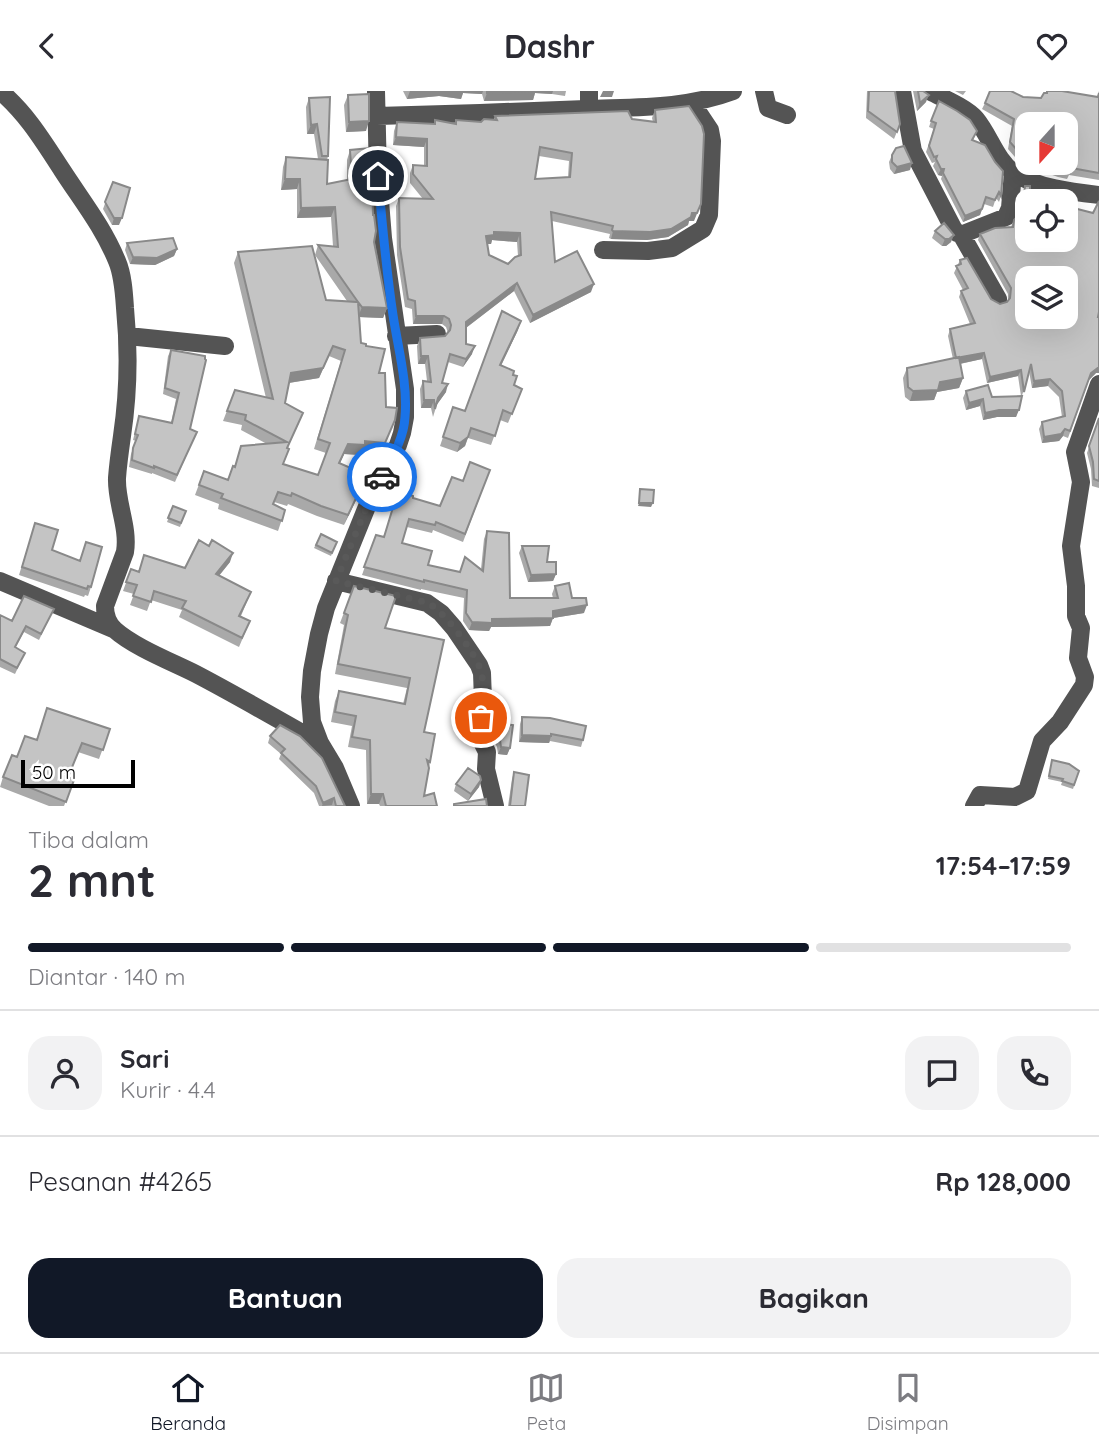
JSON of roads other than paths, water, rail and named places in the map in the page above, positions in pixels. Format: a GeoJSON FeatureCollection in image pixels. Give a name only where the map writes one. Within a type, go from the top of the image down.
{"type":"FeatureCollection","features":[{"type":"Feature","properties":{"kind":"street"},"geometry":{"type":"LineString","coordinates":[[0,91],[14,103],[46,143],[102,230],[118,264],[128,336],[117,483],[126,544],[105,606],[105,614],[113,629]]}},
{"type":"Feature","properties":{"kind":"street"},"geometry":{"type":"LineString","coordinates":[[351,806],[335,768],[320,743],[313,722],[310,697],[312,671],[326,608],[368,504],[402,433],[405,417],[404,389],[383,239],[376,91]]}},
{"type":"Feature","properties":{"kind":"street"},"geometry":{"type":"LineString","coordinates":[[377,116],[499,114],[589,100],[658,108],[692,103],[733,91]]}},
{"type":"Feature","properties":{"kind":"street"},"geometry":{"type":"LineString","coordinates":[[764,91],[768,107],[787,115]]}},
{"type":"Feature","properties":{"kind":"street"},"geometry":{"type":"LineString","coordinates":[[902,91],[913,151],[957,233],[963,235],[1006,217],[1010,208],[1013,172]]}},
{"type":"Feature","properties":{"kind":"street"},"geometry":{"type":"LineString","coordinates":[[929,91],[975,117],[990,143],[1013,172],[1066,191],[1099,195]]}},
{"type":"Feature","properties":{"kind":"street"},"geometry":{"type":"LineString","coordinates":[[603,250],[648,251],[672,248],[703,229],[709,215],[712,141],[710,130],[692,103]]}},
{"type":"Feature","properties":{"kind":"street"},"geometry":{"type":"LineString","coordinates":[[961,234],[998,299]]}},
{"type":"Feature","properties":{"kind":"street"},"geometry":{"type":"LineString","coordinates":[[396,337],[437,334]]}},
{"type":"Feature","properties":{"kind":"street"},"geometry":{"type":"LineString","coordinates":[[128,336],[225,346]]}},
{"type":"Feature","properties":{"kind":"street"},"geometry":{"type":"LineString","coordinates":[[974,806],[980,795],[1014,797],[1027,791],[1042,741],[1060,722],[1084,685],[1078,658],[1081,628],[1076,616],[1076,586],[1071,546],[1082,482],[1075,452],[1099,384]]}},
{"type":"Feature","properties":{"kind":"street"},"geometry":{"type":"LineString","coordinates":[[0,581],[113,629],[130,641],[198,675],[320,743]]}},
{"type":"Feature","properties":{"kind":"street"},"geometry":{"type":"LineString","coordinates":[[336,581],[427,603],[441,613],[454,628],[482,673],[483,700],[479,736],[487,752],[486,769],[495,806]]}}]}
